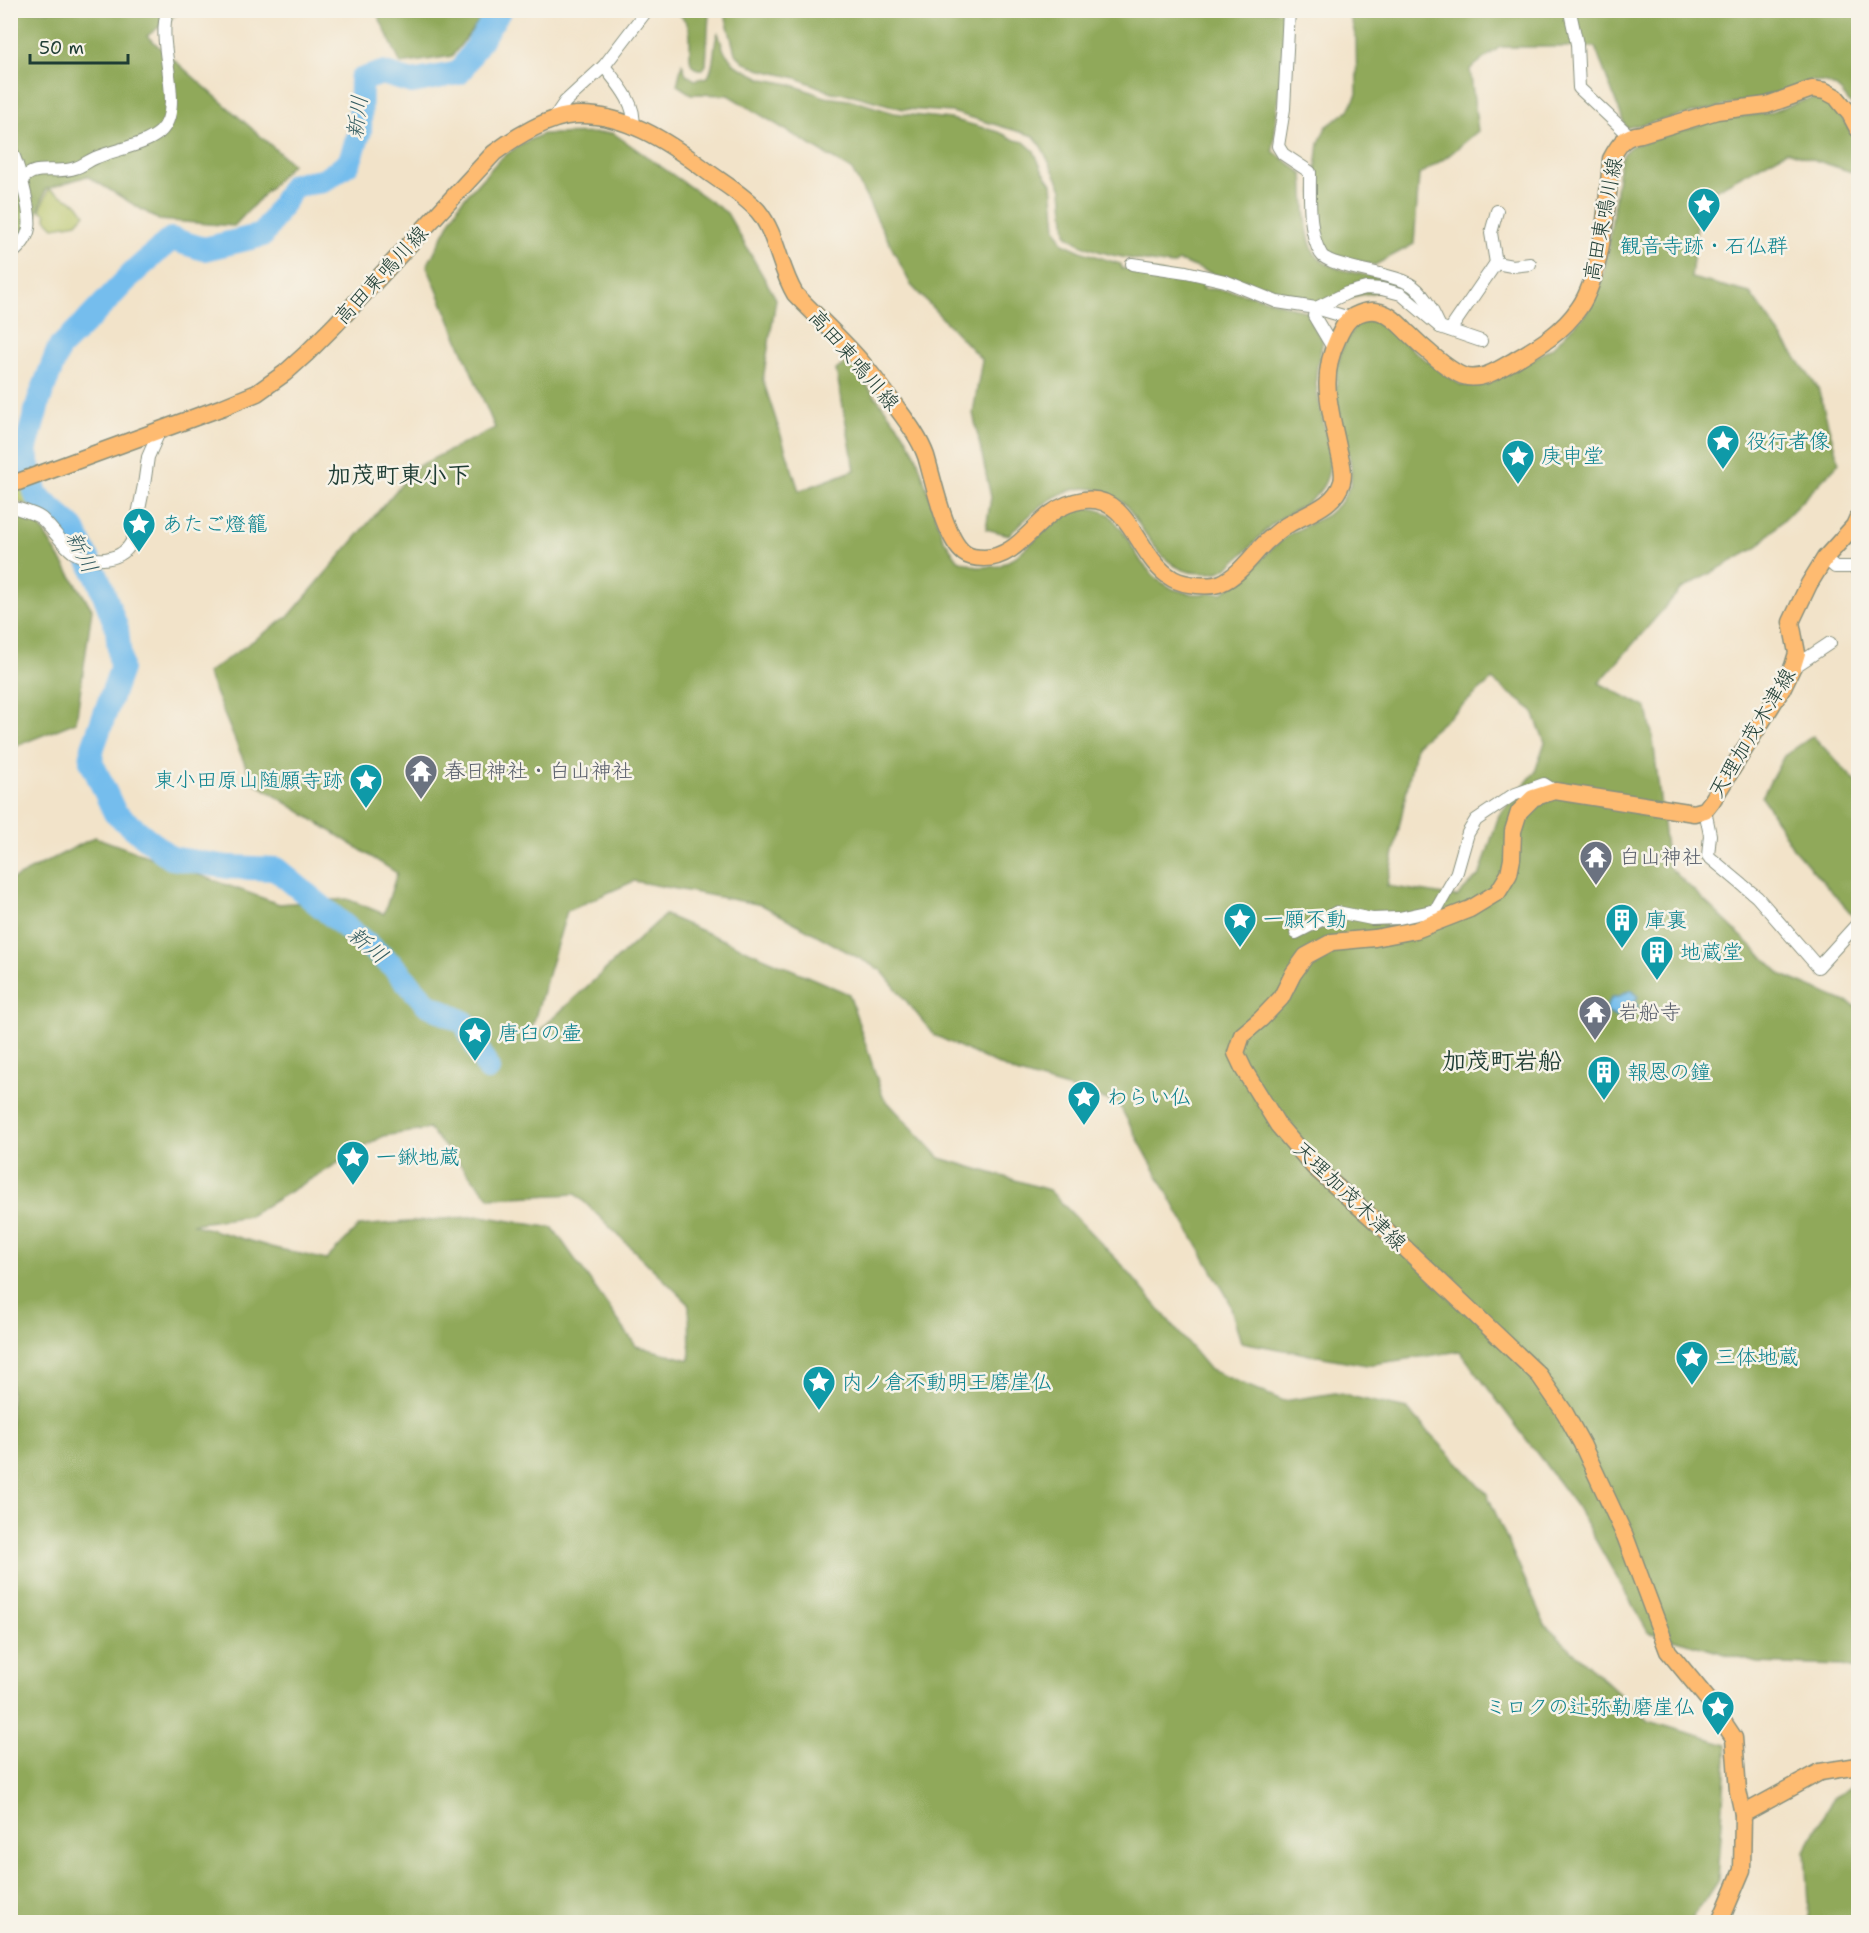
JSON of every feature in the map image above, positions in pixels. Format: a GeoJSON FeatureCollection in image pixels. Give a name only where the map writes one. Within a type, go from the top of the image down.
{"type":"FeatureCollection","features":[{"type":"Feature","properties":{"kind":"main road","name":"高田東鳴川線"},"geometry":{"type":"LineString","coordinates":[[18,482],[257,393],[285,373],[335,325],[494,153],[518,135],[552,121],[574,115],[592,116],[633,125],[652,134],[687,156],[758,211],[768,228],[788,283],[795,294],[862,363],[910,427],[924,452],[951,534],[964,553],[978,558],[997,557],[1009,550],[1053,511],[1070,502],[1088,499],[1102,501],[1115,507],[1149,557],[1164,573],[1176,581],[1194,585],[1219,584],[1242,568],[1266,542],[1285,526],[1322,507],[1334,496],[1342,481],[1342,466],[1327,397],[1328,367],[1333,348],[1342,328],[1350,318],[1366,311],[1380,312],[1391,317],[1421,345],[1464,376],[1484,376],[1547,341],[1580,308],[1592,284],[1599,255],[1611,159],[1617,147],[1629,135],[1641,134],[1717,111],[1767,105],[1812,89],[1825,91],[1836,97],[1850,114],[1858,129]]}},
{"type":"Feature","properties":{"kind":"main road","name":"天理加茂木津線"},"geometry":{"type":"LineString","coordinates":[[1743,1814],[1738,1791],[1734,1738],[1710,1702],[1668,1651],[1624,1536],[1582,1444],[1565,1413],[1539,1375],[1388,1232],[1314,1167],[1278,1125],[1236,1053],[1242,1035],[1281,998],[1293,974],[1306,956],[1332,942],[1375,938],[1416,930],[1470,909],[1498,892],[1509,874],[1513,831],[1519,812],[1533,798],[1555,790],[1694,813],[1705,810],[1782,689],[1797,653],[1791,622],[1809,584],[1826,558],[1854,526],[1858,517]]}},
{"type":"Feature","properties":{"kind":"main road"},"geometry":{"type":"LineString","coordinates":[[1720,1923],[1742,1870],[1743,1814],[1820,1772],[1858,1766]]}},
{"type":"Feature","properties":{"kind":"street"},"geometry":{"type":"LineString","coordinates":[[22,179],[33,172],[74,169],[97,157],[159,132],[166,123],[170,111],[170,78],[163,29],[168,10]]}},
{"type":"Feature","properties":{"kind":"street"},"geometry":{"type":"LineString","coordinates":[[552,121],[565,102],[604,66],[647,10]]}},
{"type":"Feature","properties":{"kind":"street"},"geometry":{"type":"LineString","coordinates":[[1289,10],[1284,109],[1278,146],[1283,154],[1310,172],[1315,241],[1322,257],[1333,263],[1371,270],[1409,283],[1427,301],[1445,329]]}},
{"type":"Feature","properties":{"kind":"street"},"geometry":{"type":"LineString","coordinates":[[1570,12],[1577,44],[1579,88],[1629,135]]}},
{"type":"Feature","properties":{"kind":"street"},"geometry":{"type":"LineString","coordinates":[[604,66],[622,90],[635,116],[633,125]]}},
{"type":"Feature","properties":{"kind":"street"},"geometry":{"type":"LineString","coordinates":[[10,148],[22,179],[29,227],[21,247],[10,255]]}},
{"type":"Feature","properties":{"kind":"street"},"geometry":{"type":"LineString","coordinates":[[1445,329],[1496,263],[1491,233],[1497,211]]}},
{"type":"Feature","properties":{"kind":"street"},"geometry":{"type":"LineString","coordinates":[[1496,263],[1512,266],[1530,264]]}},
{"type":"Feature","properties":{"kind":"street"},"geometry":{"type":"LineString","coordinates":[[1132,264],[1186,272],[1224,281],[1277,302],[1316,308],[1350,318]]}},
{"type":"Feature","properties":{"kind":"street"},"geometry":{"type":"LineString","coordinates":[[1316,308],[1347,293],[1366,288],[1382,289],[1401,294],[1445,329],[1481,341]]}},
{"type":"Feature","properties":{"kind":"street"},"geometry":{"type":"LineString","coordinates":[[1316,308],[1314,316],[1333,348]]}},
{"type":"Feature","properties":{"kind":"street"},"geometry":{"type":"LineString","coordinates":[[10,506],[38,517],[72,551],[81,555],[106,560],[121,555],[130,547],[138,517],[148,458],[160,430]]}},
{"type":"Feature","properties":{"kind":"street"},"geometry":{"type":"LineString","coordinates":[[1826,558],[1835,567],[1852,567],[1858,563]]}},
{"type":"Feature","properties":{"kind":"street"},"geometry":{"type":"LineString","coordinates":[[1791,669],[1830,643]]}},
{"type":"Feature","properties":{"kind":"street"},"geometry":{"type":"LineString","coordinates":[[1296,933],[1337,912],[1372,919],[1399,918],[1436,910],[1456,875],[1468,833],[1476,820],[1513,795],[1544,784],[1555,790]]}},
{"type":"Feature","properties":{"kind":"street"},"geometry":{"type":"LineString","coordinates":[[1705,810],[1710,835],[1708,856],[1757,897],[1818,967],[1858,923]]}},
{"type":"Feature","properties":{"kind":"green space"},"geometry":{"type":"Polygon","coordinates":[[[11,11],[181,11],[147,36],[292,164],[234,226],[159,220],[87,176],[46,189],[27,243],[11,255],[11,11]]]}},
{"type":"Feature","properties":{"kind":"green space"},"geometry":{"type":"Polygon","coordinates":[[[376,11],[487,11],[452,56],[401,64],[376,11]]]}},
{"type":"Feature","properties":{"kind":"green space"},"geometry":{"type":"Polygon","coordinates":[[[676,11],[1285,11],[1273,151],[1303,174],[1306,221],[1312,248],[1319,259],[1331,266],[1395,282],[1408,289],[1418,299],[1398,288],[1317,303],[1299,301],[1247,286],[1179,261],[1173,265],[1116,256],[1086,247],[1066,233],[1062,189],[1034,136],[952,112],[903,109],[853,95],[831,92],[797,78],[758,69],[744,62],[735,53],[725,14],[709,13],[706,65],[703,69],[696,69],[690,61],[688,26],[676,11]]]}},
{"type":"Feature","properties":{"kind":"green space"},"geometry":{"type":"Polygon","coordinates":[[[1346,11],[1858,11],[1858,113],[1835,87],[1827,83],[1811,81],[1765,97],[1626,128],[1595,47],[1500,47],[1470,69],[1478,131],[1447,157],[1419,175],[1414,244],[1375,265],[1353,262],[1337,258],[1321,245],[1313,195],[1319,143],[1326,127],[1349,110],[1357,94],[1356,39],[1352,22],[1346,11]]]}},
{"type":"Feature","properties":{"kind":"green space"},"geometry":{"type":"Polygon","coordinates":[[[718,33],[724,51],[735,65],[763,79],[790,84],[825,97],[855,101],[894,113],[951,119],[999,132],[1024,142],[1034,151],[1042,170],[1052,184],[1056,228],[1063,243],[1121,264],[1122,269],[1132,268],[1207,281],[1202,289],[1242,293],[1308,312],[1312,325],[1323,340],[1316,381],[1328,445],[1329,469],[1321,489],[1308,502],[1268,528],[1233,563],[1214,573],[1191,572],[1172,564],[1156,548],[1124,504],[1106,492],[1091,488],[1076,489],[1047,502],[1009,535],[986,529],[991,497],[973,413],[982,360],[911,285],[852,170],[728,95],[691,94],[677,85],[682,64],[686,74],[695,80],[708,77],[718,33]]]}},
{"type":"Feature","properties":{"kind":"green space"},"geometry":{"type":"Polygon","coordinates":[[[1817,98],[1830,106],[1848,128],[1859,153],[1858,174],[1787,151],[1700,198],[1691,278],[1750,293],[1818,388],[1839,463],[1756,548],[1680,590],[1599,683],[1647,708],[1653,739],[1668,866],[1782,975],[1858,1007],[1858,1670],[1843,1666],[1757,1663],[1648,1632],[1575,1504],[1460,1351],[1367,1365],[1241,1342],[1228,1298],[1118,1103],[1016,1073],[934,1035],[881,970],[762,905],[634,881],[567,911],[528,1041],[665,915],[849,994],[883,1097],[940,1158],[1049,1190],[1124,1267],[1210,1370],[1284,1401],[1335,1393],[1407,1409],[1487,1494],[1545,1625],[1648,1721],[1727,1744],[1718,1880],[1690,1922],[11,1922],[11,880],[95,837],[279,904],[347,899],[384,914],[397,873],[252,781],[207,673],[290,615],[416,467],[495,428],[427,266],[460,203],[500,159],[523,143],[543,134],[613,133],[727,213],[776,299],[763,380],[799,491],[855,470],[836,370],[848,361],[903,432],[916,455],[943,538],[958,560],[977,567],[999,566],[1014,558],[1058,519],[1073,511],[1089,508],[1109,514],[1122,530],[1142,563],[1158,580],[1173,589],[1193,594],[1222,593],[1247,575],[1272,548],[1290,534],[1327,515],[1341,502],[1351,483],[1351,465],[1336,396],[1337,368],[1341,351],[1355,325],[1368,320],[1378,320],[1386,324],[1415,352],[1461,385],[1487,385],[1552,348],[1587,312],[1600,287],[1607,257],[1620,161],[1628,148],[1719,119],[1769,113],[1817,98]],[[1492,680],[1416,745],[1387,886],[1457,897],[1480,874],[1499,815],[1535,772],[1545,742],[1532,710],[1492,680]],[[429,1129],[383,1136],[249,1216],[192,1224],[326,1260],[359,1226],[481,1216],[553,1228],[636,1346],[690,1360],[689,1304],[576,1194],[490,1198],[429,1129]]]}},
{"type":"Feature","properties":{"kind":"green space"},"geometry":{"type":"Polygon","coordinates":[[[49,189],[78,204],[85,214],[77,223],[54,227],[46,219],[46,214],[40,210],[49,189]]]}},
{"type":"Feature","properties":{"kind":"green space"},"geometry":{"type":"Polygon","coordinates":[[[40,481],[45,489],[86,530],[89,539],[88,549],[68,536],[40,510],[11,499],[10,493],[40,481]]]}},
{"type":"Feature","properties":{"kind":"green space"},"geometry":{"type":"Polygon","coordinates":[[[11,510],[39,525],[92,609],[76,722],[11,748],[11,510]]]}},
{"type":"Feature","properties":{"kind":"green space"},"geometry":{"type":"Polygon","coordinates":[[[1813,736],[1858,784],[1858,921],[1793,848],[1762,797],[1784,756],[1813,736]]]}},
{"type":"Feature","properties":{"kind":"green space"},"geometry":{"type":"Polygon","coordinates":[[[1858,1782],[1858,1922],[1809,1922],[1805,1851],[1833,1798],[1858,1782]]]}},
{"type":"Feature","properties":{"kind":"water"},"geometry":{"type":"Polygon","coordinates":[[[1632,990],[1638,997],[1635,1001],[1638,1007],[1631,1020],[1606,1012],[1612,997],[1619,997],[1632,990]]]}},
{"type":"Feature","properties":{"kind":"waterway","name":"新川"},"geometry":{"type":"LineString","coordinates":[[488,1069],[465,1023],[427,1004],[393,966],[276,869],[228,867],[171,858],[115,813],[91,761],[93,747],[121,669],[117,629],[100,583],[73,528],[36,495],[25,451],[39,400],[59,348],[133,273],[171,239],[204,249],[263,235],[294,185],[323,181],[349,163],[360,131],[361,80],[382,73],[412,82],[459,73],[500,10]]}},
{"type":"Feature","properties":{"kind":"place","name":"観音寺跡・石仏群"},"geometry":{"type":"Point","coordinates":[1704,233]}},
{"type":"Feature","properties":{"kind":"place","name":"役行者像"},"geometry":{"type":"Point","coordinates":[1723,470]}},
{"type":"Feature","properties":{"kind":"place","name":"庚申堂"},"geometry":{"type":"Point","coordinates":[1518,485]}},
{"type":"Feature","properties":{"kind":"place","name":"あたご燈籠"},"geometry":{"type":"Point","coordinates":[139,553]}},
{"type":"Feature","properties":{"kind":"place","name":"春日神社・白山神社"},"geometry":{"type":"Point","coordinates":[421,800]}},
{"type":"Feature","properties":{"kind":"place","name":"東小田原山随願寺跡"},"geometry":{"type":"Point","coordinates":[366,809]}},
{"type":"Feature","properties":{"kind":"place","name":"白山神社"},"geometry":{"type":"Point","coordinates":[1596,886]}},
{"type":"Feature","properties":{"kind":"place","name":"一願不動"},"geometry":{"type":"Point","coordinates":[1240,948]}},
{"type":"Feature","properties":{"kind":"place","name":"庫裏"},"geometry":{"type":"Point","coordinates":[1622,949]}},
{"type":"Feature","properties":{"kind":"place","name":"地蔵堂"},"geometry":{"type":"Point","coordinates":[1657,981]}},
{"type":"Feature","properties":{"kind":"place","name":"岩船寺"},"geometry":{"type":"Point","coordinates":[1595,1041]}},
{"type":"Feature","properties":{"kind":"place","name":"唐臼の壷"},"geometry":{"type":"Point","coordinates":[475,1062]}},
{"type":"Feature","properties":{"kind":"place","name":"報恩の鐘"},"geometry":{"type":"Point","coordinates":[1604,1101]}},
{"type":"Feature","properties":{"kind":"place","name":"わらい仏"},"geometry":{"type":"Point","coordinates":[1084,1126]}},
{"type":"Feature","properties":{"kind":"place","name":"一鍬地蔵"},"geometry":{"type":"Point","coordinates":[353,1186]}},
{"type":"Feature","properties":{"kind":"place","name":"三体地蔵"},"geometry":{"type":"Point","coordinates":[1692,1386]}},
{"type":"Feature","properties":{"kind":"place","name":"内ノ倉不動明王磨崖仏"},"geometry":{"type":"Point","coordinates":[819,1411]}},
{"type":"Feature","properties":{"kind":"place","name":"ミロクの辻弥勒磨崖仏"},"geometry":{"type":"Point","coordinates":[1718,1736]}},
{"type":"Feature","properties":{"kind":"district","name":"加茂町東小下"},"geometry":{"type":"Point","coordinates":[399,475]}},
{"type":"Feature","properties":{"kind":"district","name":"加茂町岩船"},"geometry":{"type":"Point","coordinates":[1502,1061]}}]}
